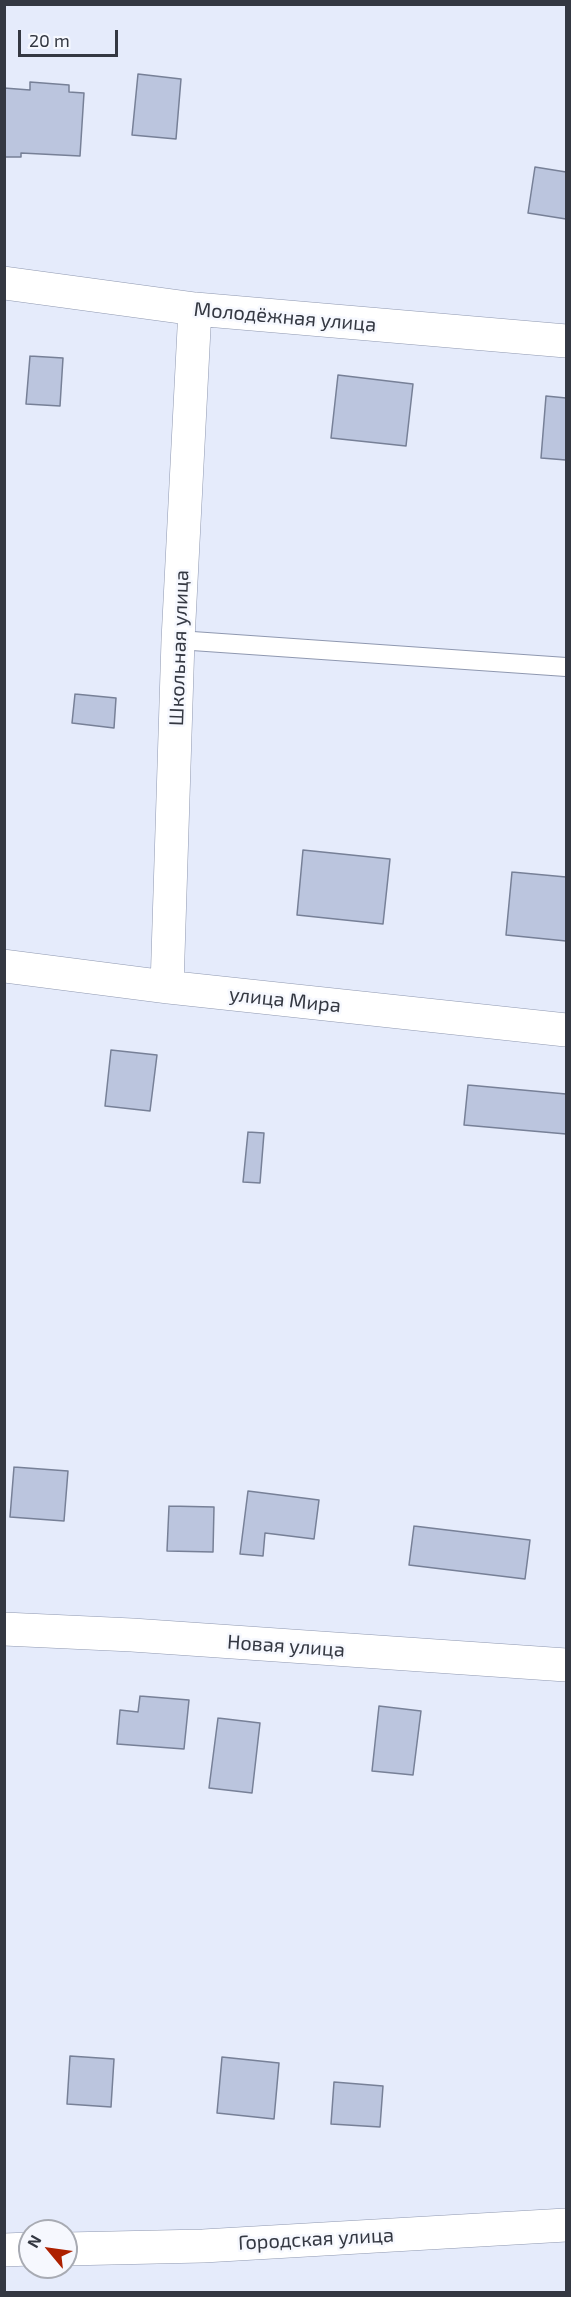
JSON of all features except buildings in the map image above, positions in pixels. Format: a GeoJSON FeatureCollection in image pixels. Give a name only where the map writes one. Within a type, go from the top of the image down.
{"type":"FeatureCollection","features":[{"type":"Feature","properties":{"kind":"street","name":"Молодёжная улица"},"geometry":{"type":"LineString","coordinates":[[4,284],[195,309],[567,341]]}},
{"type":"Feature","properties":{"kind":"street","name":"Школьная улица"},"geometry":{"type":"LineString","coordinates":[[167,987],[178,640],[195,309]]}},
{"type":"Feature","properties":{"kind":"street","name":"улица Мира"},"geometry":{"type":"LineString","coordinates":[[4,966],[167,987],[567,1030]]}},
{"type":"Feature","properties":{"kind":"street","name":"Новая улица"},"geometry":{"type":"LineString","coordinates":[[4,1629],[132,1635],[567,1665]]}},
{"type":"Feature","properties":{"kind":"street","name":"Городская улица"},"geometry":{"type":"LineString","coordinates":[[78,2249],[203,2246],[567,2225]]}},
{"type":"Feature","properties":{"kind":"lane"},"geometry":{"type":"LineString","coordinates":[[178,640],[567,667]]}}]}
